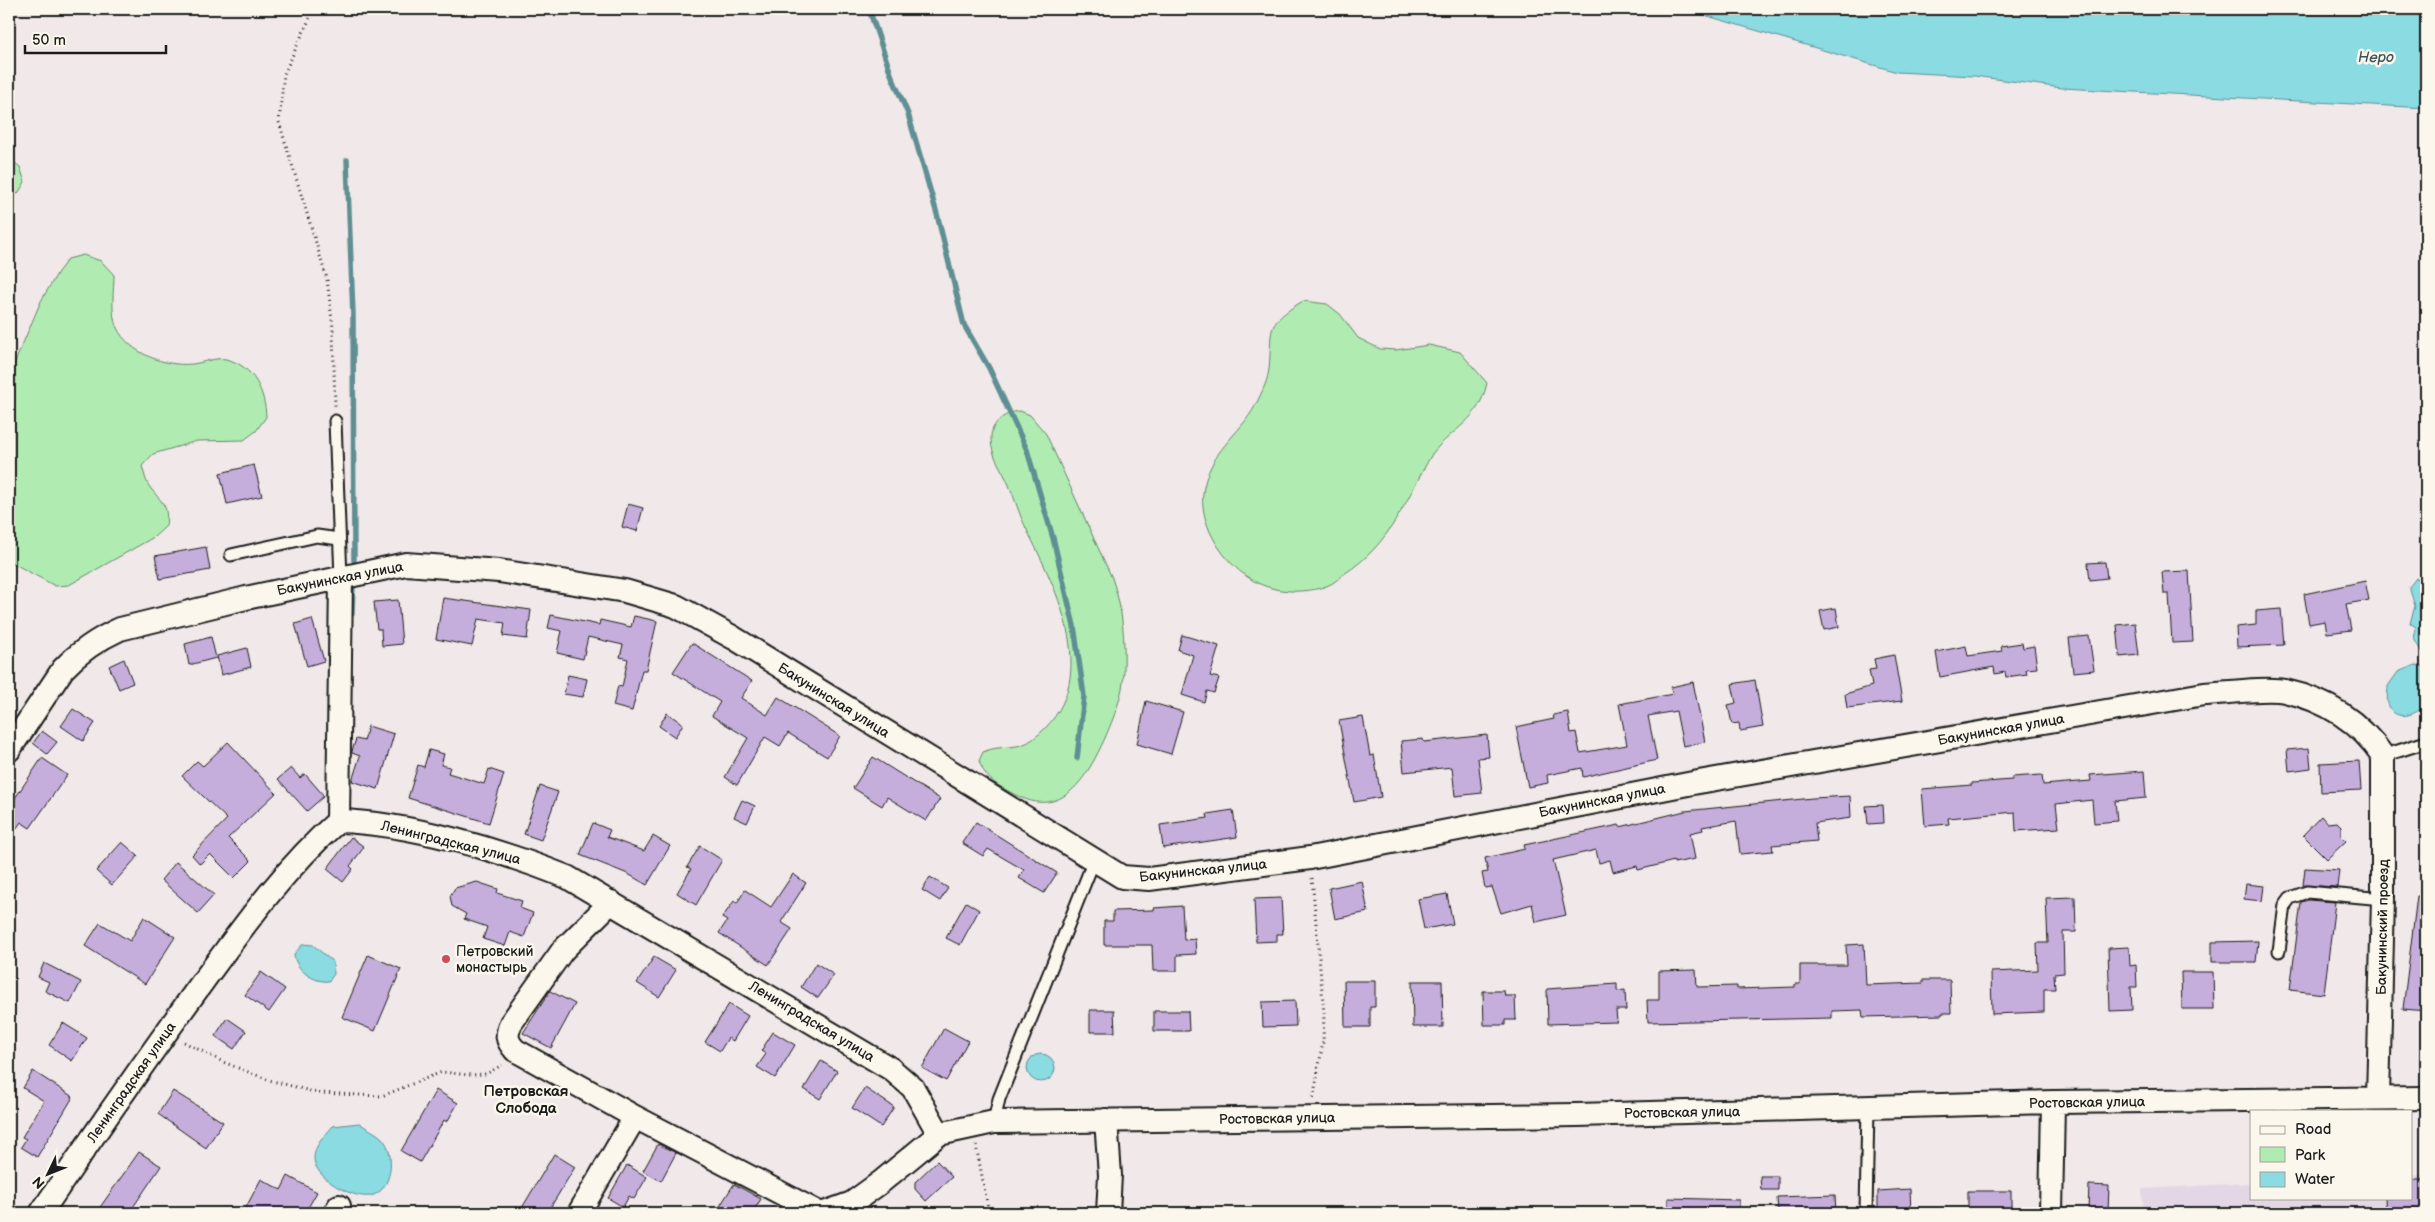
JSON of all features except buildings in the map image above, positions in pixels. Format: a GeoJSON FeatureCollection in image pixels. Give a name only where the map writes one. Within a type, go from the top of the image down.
{"type":"FeatureCollection","features":[{"type":"Feature","properties":{"kind":"street","name":"Бакунинская улица"},"geometry":{"type":"LineString","coordinates":[[9,750],[63,669],[74,658],[102,638],[130,627],[246,598],[406,564],[499,571],[625,591],[676,606],[734,638],[1122,877],[1149,879],[1310,858],[1693,783],[2204,694],[2284,691],[2331,708],[2352,722],[2370,738],[2383,756]]}},
{"type":"Feature","properties":{"kind":"street"},"geometry":{"type":"LineString","coordinates":[[338,820],[340,578]]}},
{"type":"Feature","properties":{"kind":"street","name":"Бакунинский проезд"},"geometry":{"type":"LineString","coordinates":[[2378,1098],[2383,899],[2383,756]]}},
{"type":"Feature","properties":{"kind":"street","name":"Ленинградская улица"},"geometry":{"type":"LineString","coordinates":[[41,1213],[128,1083],[242,928],[303,854],[338,820],[396,826],[523,859],[567,877],[891,1069],[913,1088],[939,1134]]}},
{"type":"Feature","properties":{"kind":"street"},"geometry":{"type":"LineString","coordinates":[[612,902],[563,950],[511,1023],[506,1038],[515,1050],[635,1117],[819,1213]]}},
{"type":"Feature","properties":{"kind":"street","name":"Ростовская улица"},"geometry":{"type":"LineString","coordinates":[[939,1134],[994,1122],[1577,1115],[2053,1102],[2426,1098]]}},
{"type":"Feature","properties":{"kind":"street"},"geometry":{"type":"LineString","coordinates":[[2051,1213],[2053,1102]]}},
{"type":"Feature","properties":{"kind":"street"},"geometry":{"type":"LineString","coordinates":[[579,1213],[635,1117]]}},
{"type":"Feature","properties":{"kind":"street"},"geometry":{"type":"LineString","coordinates":[[1106,1120],[1110,1175],[1108,1213]]}},
{"type":"Feature","properties":{"kind":"street"},"geometry":{"type":"LineString","coordinates":[[824,1213],[852,1203],[881,1182],[939,1134]]}},
{"type":"Feature","properties":{"kind":"lane"},"geometry":{"type":"LineString","coordinates":[[335,421],[340,578]]}},
{"type":"Feature","properties":{"kind":"lane"},"geometry":{"type":"LineString","coordinates":[[231,555],[317,536],[339,538]]}},
{"type":"Feature","properties":{"kind":"lane"},"geometry":{"type":"LineString","coordinates":[[2383,756],[2426,742]]}},
{"type":"Feature","properties":{"kind":"lane"},"geometry":{"type":"LineString","coordinates":[[994,1122],[1000,1099],[1094,860]]}},
{"type":"Feature","properties":{"kind":"lane"},"geometry":{"type":"LineString","coordinates":[[2279,951],[2285,905],[2290,898],[2307,892],[2383,899]]}},
{"type":"Feature","properties":{"kind":"lane"},"geometry":{"type":"LineString","coordinates":[[1866,1213],[1868,1107]]}},
{"type":"Feature","properties":{"kind":"path"},"geometry":{"type":"LineString","coordinates":[[314,9],[284,74],[279,122],[327,279],[334,328],[335,421]]}},
{"type":"Feature","properties":{"kind":"path"},"geometry":{"type":"LineString","coordinates":[[1310,858],[1324,1013],[1323,1042],[1310,1118]]}},
{"type":"Feature","properties":{"kind":"path"},"geometry":{"type":"LineString","coordinates":[[165,1032],[223,1062],[269,1080],[318,1093],[363,1096],[382,1096],[442,1072],[469,1076],[486,1074],[504,1064],[515,1050]]}},
{"type":"Feature","properties":{"kind":"path"},"geometry":{"type":"LineString","coordinates":[[972,1127],[984,1182],[988,1213]]}},
{"type":"Feature","properties":{"kind":"shaded area"},"geometry":{"type":"Polygon","coordinates":[[[2412,1175],[2426,1175],[2426,1213],[2144,1213],[2142,1189],[2250,1183],[2250,1200],[2412,1200],[2412,1175]]]}},
{"type":"Feature","properties":{"kind":"green space"},"geometry":{"type":"Polygon","coordinates":[[[9,158],[20,167],[25,182],[19,192],[9,202],[9,158]]]}},
{"type":"Feature","properties":{"kind":"green space"},"geometry":{"type":"Polygon","coordinates":[[[83,255],[101,261],[114,275],[113,309],[115,322],[117,328],[130,345],[160,361],[171,363],[192,364],[213,359],[226,359],[236,362],[251,374],[256,381],[263,398],[266,417],[256,431],[244,440],[197,441],[153,454],[142,466],[148,484],[165,508],[166,526],[154,537],[69,585],[55,586],[9,561],[9,376],[41,301],[58,272],[68,259],[83,255]]]}},
{"type":"Feature","properties":{"kind":"green space"},"geometry":{"type":"Polygon","coordinates":[[[1303,301],[1327,304],[1340,314],[1358,338],[1380,349],[1396,350],[1429,345],[1460,352],[1487,383],[1478,407],[1432,454],[1396,520],[1374,549],[1331,584],[1314,590],[1288,591],[1265,586],[1239,571],[1218,546],[1210,532],[1203,502],[1204,487],[1214,460],[1253,410],[1264,388],[1268,377],[1272,329],[1281,316],[1303,301]]]}},
{"type":"Feature","properties":{"kind":"green space"},"geometry":{"type":"Polygon","coordinates":[[[1020,411],[1030,415],[1046,434],[1112,578],[1119,601],[1124,636],[1122,689],[1115,714],[1098,753],[1081,780],[1071,791],[1060,798],[1046,802],[1031,801],[1002,788],[985,773],[979,761],[983,752],[1027,743],[1055,716],[1067,691],[1071,664],[1068,636],[1061,608],[1009,485],[995,457],[992,445],[991,433],[996,423],[1004,416],[1020,411]]]}},
{"type":"Feature","properties":{"kind":"water","name":"Неро"},"geometry":{"type":"Polygon","coordinates":[[[1684,9],[2426,9],[2426,108],[2062,88],[1974,76],[1897,72],[1684,9]]]}},
{"type":"Feature","properties":{"kind":"water"},"geometry":{"type":"Polygon","coordinates":[[[2416,578],[2426,581],[2426,641],[2424,650],[2421,651],[2414,639],[2416,627],[2410,623],[2415,606],[2409,587],[2416,578]]]}},
{"type":"Feature","properties":{"kind":"water"},"geometry":{"type":"Polygon","coordinates":[[[2415,665],[2426,667],[2426,705],[2412,714],[2401,716],[2392,711],[2388,704],[2388,686],[2398,672],[2415,665]]]}},
{"type":"Feature","properties":{"kind":"water"},"geometry":{"type":"Polygon","coordinates":[[[303,944],[313,945],[333,962],[334,974],[329,981],[317,980],[301,970],[294,954],[303,944]]]}},
{"type":"Feature","properties":{"kind":"water"},"geometry":{"type":"Polygon","coordinates":[[[1041,1054],[1051,1058],[1055,1068],[1051,1078],[1041,1082],[1031,1078],[1027,1068],[1031,1058],[1041,1054]]]}},
{"type":"Feature","properties":{"kind":"water"},"geometry":{"type":"Polygon","coordinates":[[[359,1123],[382,1138],[389,1152],[390,1171],[388,1180],[378,1193],[370,1196],[354,1194],[335,1186],[320,1173],[314,1158],[318,1145],[333,1126],[359,1123]]]}},
{"type":"Feature","properties":{"kind":"waterway"},"geometry":{"type":"LineString","coordinates":[[869,9],[891,74],[908,114],[937,214],[964,325],[989,368],[1027,450],[1053,538],[1074,626],[1084,696],[1077,758]]}},
{"type":"Feature","properties":{"kind":"waterway"},"geometry":{"type":"LineString","coordinates":[[347,160],[353,315],[354,560]]}},
{"type":"Feature","properties":{"kind":"waterway"},"geometry":{"type":"LineString","coordinates":[[352,614],[353,586]]}},
{"type":"Feature","properties":{"kind":"place","name":"Петровский монастырь"},"geometry":{"type":"Point","coordinates":[446,959]}},
{"type":"Feature","properties":{"kind":"district","name":"Петровская Слобода"},"geometry":{"type":"Point","coordinates":[526,1100]}}]}
